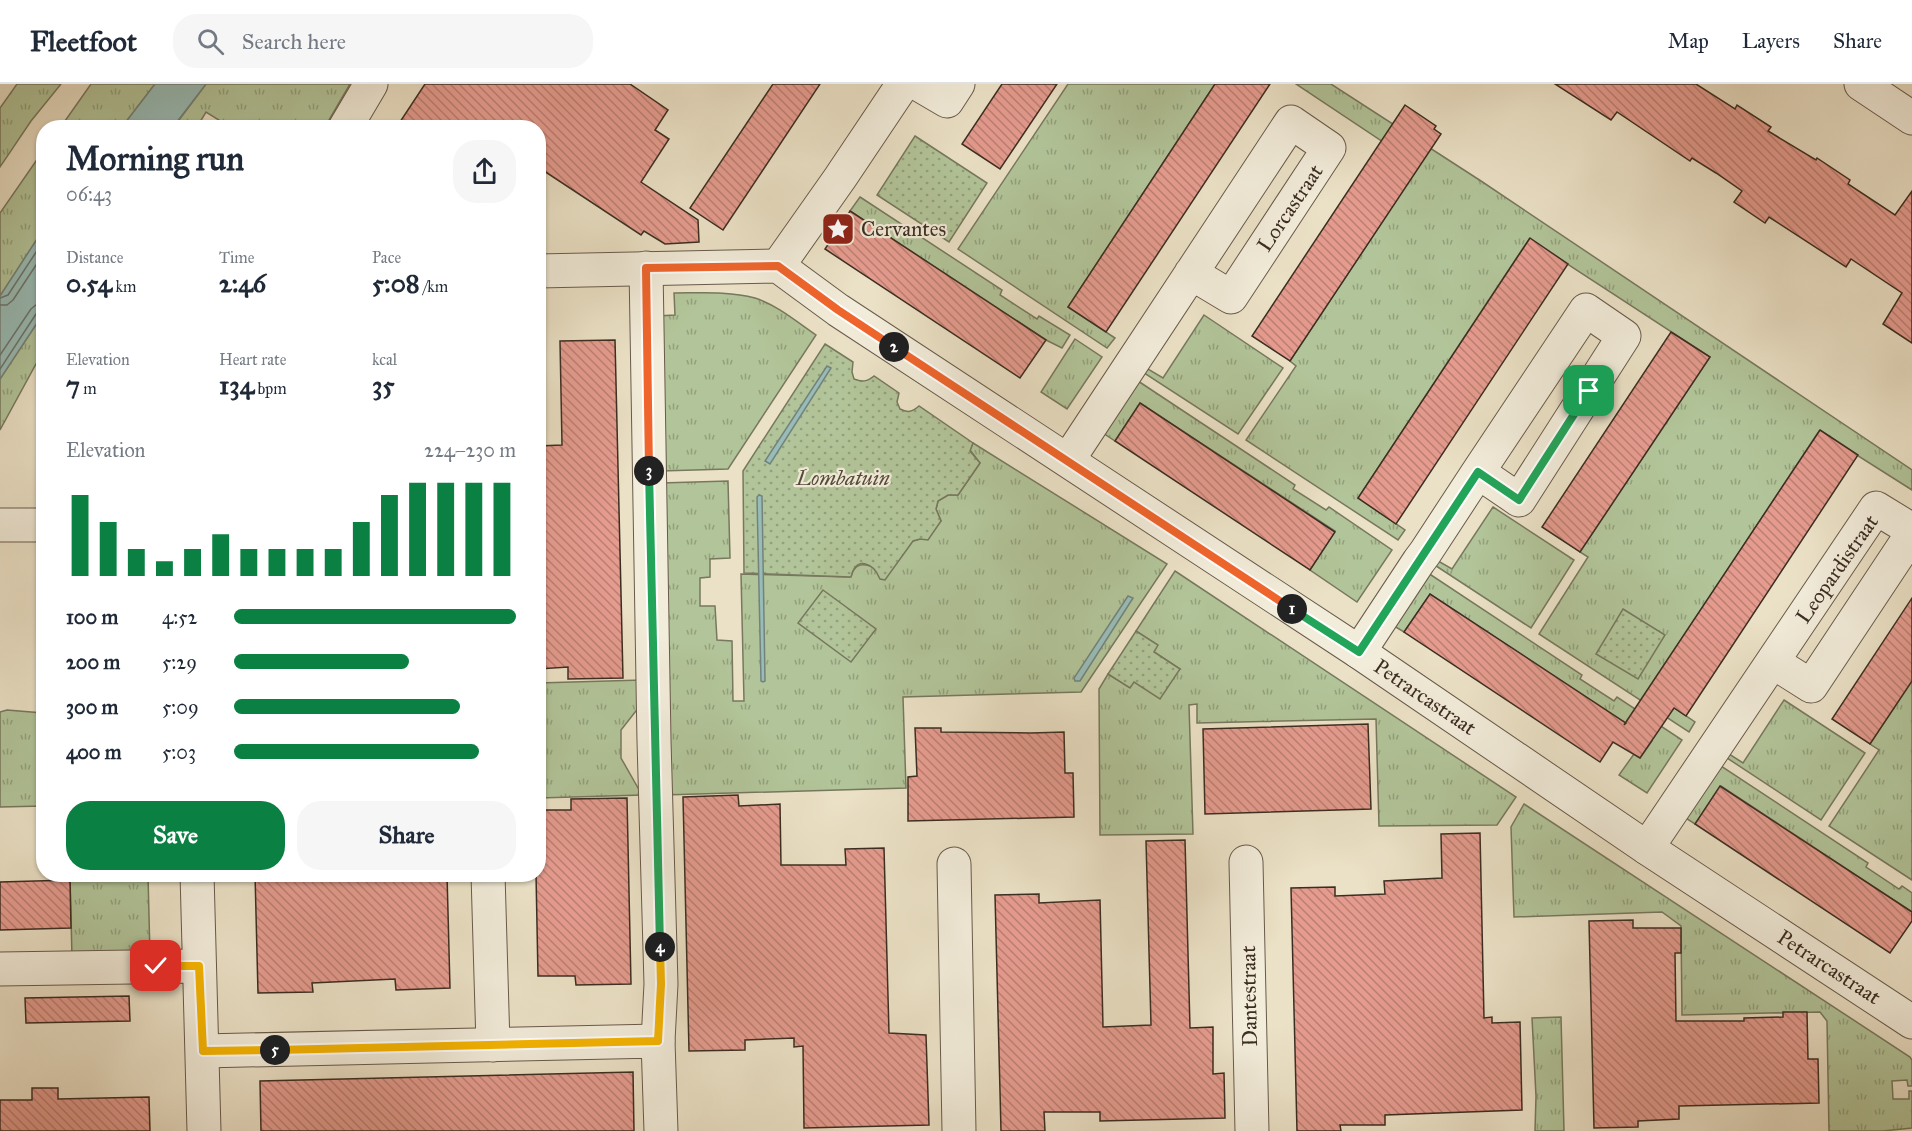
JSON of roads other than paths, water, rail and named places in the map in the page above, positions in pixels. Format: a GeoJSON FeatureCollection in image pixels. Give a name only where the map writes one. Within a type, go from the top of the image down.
{"type":"FeatureCollection","features":[{"type":"Feature","properties":{"kind":"street"},"geometry":{"type":"LineString","coordinates":[[350,120],[371,84]]}},
{"type":"Feature","properties":{"kind":"street"},"geometry":{"type":"LineString","coordinates":[[546,271],[778,266],[903,84]]}},
{"type":"Feature","properties":{"kind":"street"},"geometry":{"type":"LineString","coordinates":[[918,84],[946,101],[958,84]]}},
{"type":"Feature","properties":{"kind":"street"},"geometry":{"type":"LineString","coordinates":[[1861,84],[1912,118]]}},
{"type":"Feature","properties":{"kind":"street","name":"Lorcastraat"},"geometry":{"type":"LineString","coordinates":[[1068,460],[1191,273],[1291,122],[1329,148],[1230,297],[1191,273]]}},
{"type":"Feature","properties":{"kind":"street","name":"Petrarcastraat"},"geometry":{"type":"LineString","coordinates":[[778,266],[838,310],[1359,652],[1647,848],[1912,1022]]}},
{"type":"Feature","properties":{"kind":"street"},"geometry":{"type":"LineString","coordinates":[[646,268],[654,741],[661,984],[658,1041],[661,1131]]}},
{"type":"Feature","properties":{"kind":"street"},"geometry":{"type":"LineString","coordinates":[[1359,652],[1478,472],[1587,310],[1624,336],[1519,500],[1478,472]]}},
{"type":"Feature","properties":{"kind":"street","name":"Leopardistraat"},"geometry":{"type":"LineString","coordinates":[[1647,848],[1876,508],[1912,532],[1811,686],[1773,662]]}},
{"type":"Feature","properties":{"kind":"street"},"geometry":{"type":"LineString","coordinates":[[0,525],[36,525]]}},
{"type":"Feature","properties":{"kind":"street","name":"Dantestraat"},"geometry":{"type":"LineString","coordinates":[[1246,862],[1252,1131]]}},
{"type":"Feature","properties":{"kind":"street"},"geometry":{"type":"LineString","coordinates":[[954,864],[959,1131]]}},
{"type":"Feature","properties":{"kind":"street"},"geometry":{"type":"LineString","coordinates":[[197,882],[204,1131]]}},
{"type":"Feature","properties":{"kind":"street"},"geometry":{"type":"LineString","coordinates":[[488,882],[493,1045]]}},
{"type":"Feature","properties":{"kind":"street"},"geometry":{"type":"LineString","coordinates":[[0,969],[199,966]]}},
{"type":"Feature","properties":{"kind":"street"},"geometry":{"type":"LineString","coordinates":[[203,1051],[658,1041]]}},
{"type":"Feature","properties":{"kind":"water"},"geometry":{"type":"Polygon","coordinates":[[[155,84],[206,84],[178,120],[127,120],[155,84]]]}},
{"type":"Feature","properties":{"kind":"water"},"geometry":{"type":"Polygon","coordinates":[[[36,241],[36,325],[0,379],[0,296],[36,241]]]}},
{"type":"Feature","properties":{"kind":"water"},"geometry":{"type":"Polygon","coordinates":[[[827,366],[831,368],[770,464],[765,461],[827,366]]]}},
{"type":"Feature","properties":{"kind":"water"},"geometry":{"type":"Polygon","coordinates":[[[762,496],[765,681],[763,682],[761,681],[757,497],[762,496]]]}},
{"type":"Feature","properties":{"kind":"water"},"geometry":{"type":"Polygon","coordinates":[[[1128,596],[1133,598],[1080,681],[1075,681],[1074,678],[1128,596]]]}},
{"type":"Feature","properties":{"kind":"place","name":"Cervantes"},"geometry":{"type":"Point","coordinates":[838,229]}},
{"type":"Feature","properties":{"kind":"park label","name":"Lombatuin"},"geometry":{"type":"Point","coordinates":[843,478]}}]}
